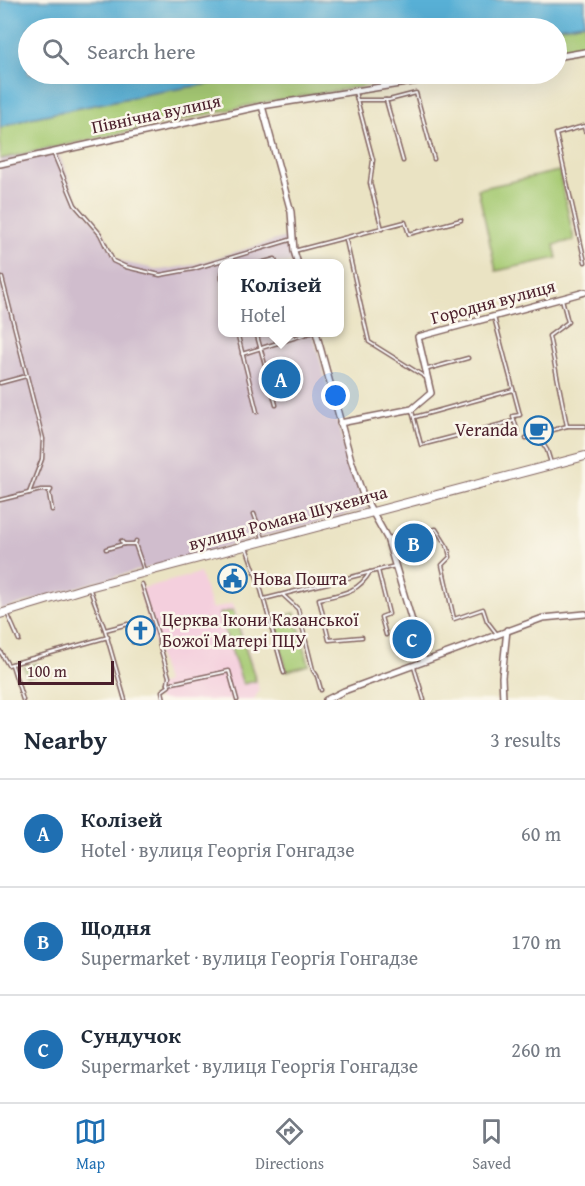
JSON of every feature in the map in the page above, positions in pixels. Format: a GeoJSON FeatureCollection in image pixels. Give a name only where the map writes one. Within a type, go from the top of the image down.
{"type":"FeatureCollection","features":[{"type":"Feature","properties":{"kind":"main road","name":"вулиця Романа Шухевича"},"geometry":{"type":"LineString","coordinates":[[3,613],[144,572],[585,456]]}},
{"type":"Feature","properties":{"kind":"street"},"geometry":{"type":"LineString","coordinates":[[567,55],[585,52]]}},
{"type":"Feature","properties":{"kind":"street","name":"Північна вулиця"},"geometry":{"type":"LineString","coordinates":[[0,164],[262,106],[403,84]]}},
{"type":"Feature","properties":{"kind":"street"},"geometry":{"type":"LineString","coordinates":[[262,106],[291,212],[296,259]]}},
{"type":"Feature","properties":{"kind":"street","name":"Городня вулиця"},"geometry":{"type":"LineString","coordinates":[[428,378],[418,337],[585,292]]}},
{"type":"Feature","properties":{"kind":"street"},"geometry":{"type":"LineString","coordinates":[[315,337],[363,495],[387,538],[424,661]]}},
{"type":"Feature","properties":{"kind":"street"},"geometry":{"type":"LineString","coordinates":[[340,423],[412,409],[431,393],[428,378]]}},
{"type":"Feature","properties":{"kind":"street"},"geometry":{"type":"LineString","coordinates":[[326,700],[344,691],[543,618],[585,614]]}},
{"type":"Feature","properties":{"kind":"street"},"geometry":{"type":"LineString","coordinates":[[503,700],[502,677],[507,630]]}},
{"type":"Feature","properties":{"kind":"lane"},"geometry":{"type":"LineString","coordinates":[[355,92],[373,160],[370,183],[382,229]]}},
{"type":"Feature","properties":{"kind":"lane"},"geometry":{"type":"LineString","coordinates":[[357,100],[386,100],[416,93],[434,159]]}},
{"type":"Feature","properties":{"kind":"lane"},"geometry":{"type":"LineString","coordinates":[[386,100],[403,161]]}},
{"type":"Feature","properties":{"kind":"lane"},"geometry":{"type":"LineString","coordinates":[[585,131],[584,126],[556,134],[585,262]]}},
{"type":"Feature","properties":{"kind":"lane"},"geometry":{"type":"LineString","coordinates":[[53,152],[75,205],[100,234],[113,261],[126,267],[160,274],[193,269],[218,262]]}},
{"type":"Feature","properties":{"kind":"lane"},"geometry":{"type":"LineString","coordinates":[[294,251],[405,222],[410,234],[461,220]]}},
{"type":"Feature","properties":{"kind":"lane"},"geometry":{"type":"LineString","coordinates":[[226,259],[293,239]]}},
{"type":"Feature","properties":{"kind":"lane"},"geometry":{"type":"LineString","coordinates":[[345,239],[369,342],[428,378]]}},
{"type":"Feature","properties":{"kind":"lane"},"geometry":{"type":"LineString","coordinates":[[2,278],[43,439],[42,459],[29,493]]}},
{"type":"Feature","properties":{"kind":"lane"},"geometry":{"type":"LineString","coordinates":[[562,298],[568,322],[549,336],[567,426]]}},
{"type":"Feature","properties":{"kind":"lane"},"geometry":{"type":"LineString","coordinates":[[494,317],[520,415],[513,416],[518,433]]}},
{"type":"Feature","properties":{"kind":"lane"},"geometry":{"type":"LineString","coordinates":[[238,337],[256,412]]}},
{"type":"Feature","properties":{"kind":"lane"},"geometry":{"type":"LineString","coordinates":[[257,337],[276,405]]}},
{"type":"Feature","properties":{"kind":"lane"},"geometry":{"type":"LineString","coordinates":[[275,337],[277,343]]}},
{"type":"Feature","properties":{"kind":"lane"},"geometry":{"type":"LineString","coordinates":[[242,354],[293,337]]}},
{"type":"Feature","properties":{"kind":"lane"},"geometry":{"type":"LineString","coordinates":[[426,370],[468,358]]}},
{"type":"Feature","properties":{"kind":"lane"},"geometry":{"type":"LineString","coordinates":[[0,383],[27,376]]}},
{"type":"Feature","properties":{"kind":"lane"},"geometry":{"type":"LineString","coordinates":[[414,417],[513,390]]}},
{"type":"Feature","properties":{"kind":"lane"},"geometry":{"type":"LineString","coordinates":[[412,409],[421,446],[514,421]]}},
{"type":"Feature","properties":{"kind":"lane"},"geometry":{"type":"LineString","coordinates":[[526,438],[567,426],[585,426]]}},
{"type":"Feature","properties":{"kind":"lane"},"geometry":{"type":"LineString","coordinates":[[538,436],[547,450],[551,465]]}},
{"type":"Feature","properties":{"kind":"lane"},"geometry":{"type":"LineString","coordinates":[[0,500],[41,490],[51,490],[49,494],[52,510]]}},
{"type":"Feature","properties":{"kind":"lane"},"geometry":{"type":"LineString","coordinates":[[254,514],[264,540]]}},
{"type":"Feature","properties":{"kind":"lane"},"geometry":{"type":"LineString","coordinates":[[387,538],[436,529],[448,548],[450,558],[442,565],[454,619],[483,609],[487,621],[497,634]]}},
{"type":"Feature","properties":{"kind":"lane"},"geometry":{"type":"LineString","coordinates":[[106,549],[123,543],[135,543],[144,572]]}},
{"type":"Feature","properties":{"kind":"lane"},"geometry":{"type":"LineString","coordinates":[[246,545],[264,599],[284,673]]}},
{"type":"Feature","properties":{"kind":"lane"},"geometry":{"type":"LineString","coordinates":[[264,599],[396,565]]}},
{"type":"Feature","properties":{"kind":"lane"},"geometry":{"type":"LineString","coordinates":[[378,570],[389,614],[381,617],[386,635]]}},
{"type":"Feature","properties":{"kind":"lane"},"geometry":{"type":"LineString","coordinates":[[362,637],[329,640],[319,599],[350,591],[363,584],[370,572]]}},
{"type":"Feature","properties":{"kind":"lane"},"geometry":{"type":"LineString","coordinates":[[142,584],[169,677],[169,686],[162,691],[164,700]]}},
{"type":"Feature","properties":{"kind":"lane"},"geometry":{"type":"LineString","coordinates":[[89,587],[108,638],[125,700]]}},
{"type":"Feature","properties":{"kind":"lane"},"geometry":{"type":"LineString","coordinates":[[282,595],[298,609],[313,670],[321,690]]}},
{"type":"Feature","properties":{"kind":"lane"},"geometry":{"type":"LineString","coordinates":[[3,613],[20,640]]}},
{"type":"Feature","properties":{"kind":"lane"},"geometry":{"type":"LineString","coordinates":[[105,630],[128,624],[133,642]]}},
{"type":"Feature","properties":{"kind":"lane"},"geometry":{"type":"LineString","coordinates":[[0,651],[8,665],[12,665],[108,638]]}},
{"type":"Feature","properties":{"kind":"lane"},"geometry":{"type":"LineString","coordinates":[[12,665],[23,700]]}},
{"type":"Feature","properties":{"kind":"lane"},"geometry":{"type":"LineString","coordinates":[[414,666],[424,700]]}},
{"type":"Feature","properties":{"kind":"lane"},"geometry":{"type":"LineString","coordinates":[[168,684],[229,671],[237,700]]}},
{"type":"Feature","properties":{"kind":"shaded area"},"geometry":{"type":"Polygon","coordinates":[[[56,148],[79,203],[103,231],[116,258],[127,263],[160,270],[192,265],[290,236],[294,259],[218,259],[218,337],[314,337],[348,461],[367,509],[0,610],[0,159],[56,148]]]}},
{"type":"Feature","properties":{"kind":"shaded area"},"geometry":{"type":"Polygon","coordinates":[[[200,573],[212,609],[233,603],[257,680],[259,691],[254,700],[158,700],[156,686],[166,682],[139,589],[200,573]]]}},
{"type":"Feature","properties":{"kind":"green space"},"geometry":{"type":"Polygon","coordinates":[[[585,23],[585,48],[567,51],[567,26],[585,23]]]}},
{"type":"Feature","properties":{"kind":"green space"},"geometry":{"type":"Polygon","coordinates":[[[208,84],[379,84],[265,102],[0,159],[0,128],[30,118],[208,84]]]}},
{"type":"Feature","properties":{"kind":"green space"},"geometry":{"type":"Polygon","coordinates":[[[559,171],[574,240],[554,245],[557,258],[496,271],[478,189],[559,171]]]}},
{"type":"Feature","properties":{"kind":"green space"},"geometry":{"type":"Polygon","coordinates":[[[233,610],[256,681],[243,684],[219,614],[233,610]]]}},
{"type":"Feature","properties":{"kind":"green space"},"geometry":{"type":"Polygon","coordinates":[[[295,613],[309,665],[287,671],[273,619],[295,613]]]}},
{"type":"Feature","properties":{"kind":"green space"},"geometry":{"type":"Polygon","coordinates":[[[37,663],[40,674],[27,677],[24,667],[37,663]]]}},
{"type":"Feature","properties":{"kind":"water"},"geometry":{"type":"Polygon","coordinates":[[[0,0],[585,0],[585,23],[567,26],[567,18],[18,18],[18,84],[208,84],[30,118],[0,128],[0,0]]]}},
{"type":"Feature","properties":{"kind":"place","name":"Колізей"},"geometry":{"type":"Point","coordinates":[281,379]}},
{"type":"Feature","properties":{"kind":"place","name":"Veranda"},"geometry":{"type":"Point","coordinates":[539,430]}},
{"type":"Feature","properties":{"kind":"place","name":"Щодня"},"geometry":{"type":"Point","coordinates":[414,543]}},
{"type":"Feature","properties":{"kind":"place","name":"Нова Пошта"},"geometry":{"type":"Point","coordinates":[232,579]}},
{"type":"Feature","properties":{"kind":"place","name":"Церква Ікони Казанської Божої Матері ПЦУ"},"geometry":{"type":"Point","coordinates":[141,630]}},
{"type":"Feature","properties":{"kind":"place","name":"Сундучок"},"geometry":{"type":"Point","coordinates":[412,639]}}]}
